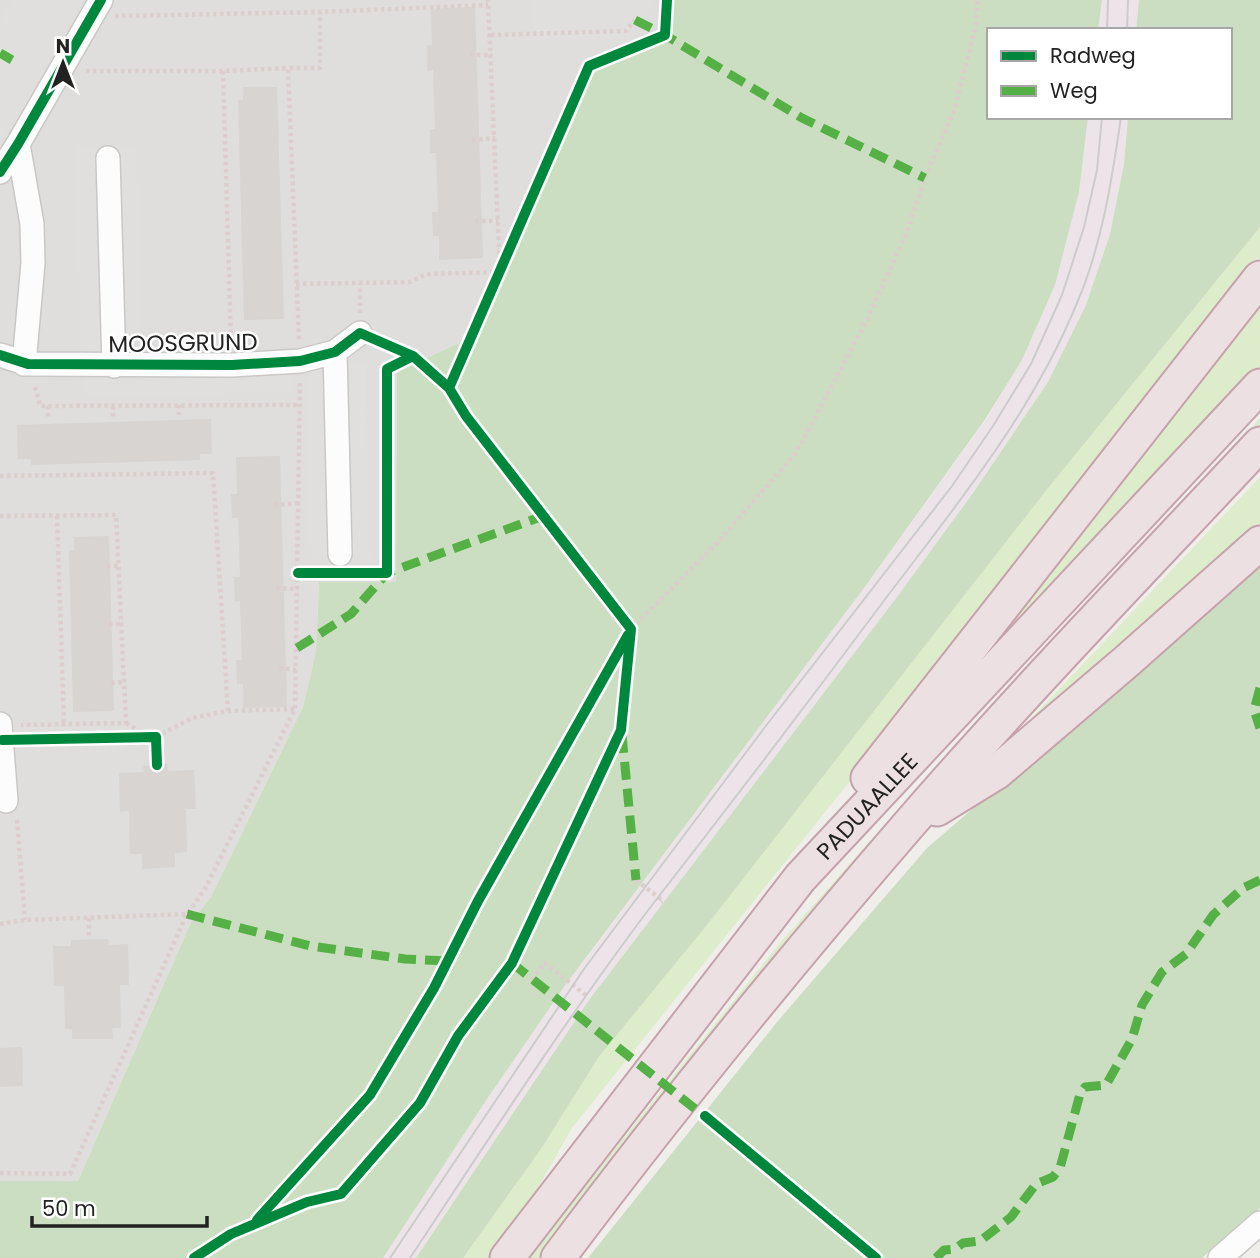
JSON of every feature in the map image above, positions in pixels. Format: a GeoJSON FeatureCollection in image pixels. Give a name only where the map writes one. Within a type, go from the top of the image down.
{"type":"FeatureCollection","features":[{"type":"Feature","properties":{"kind":"highway"},"geometry":{"type":"LineString","coordinates":[[800,878],[876,766],[1260,278]]}},
{"type":"Feature","properties":{"kind":"highway","name":"PADUAALLEE"},"geometry":{"type":"LineString","coordinates":[[507,1258],[800,878],[1260,386]]}},
{"type":"Feature","properties":{"kind":"highway","name":"PADUAALLEE"},"geometry":{"type":"LineString","coordinates":[[558,1258],[643,1146],[905,828],[1030,689],[1260,444]]}},
{"type":"Feature","properties":{"kind":"highway"},"geometry":{"type":"LineString","coordinates":[[905,828],[997,772],[1127,662],[1260,542]]}},
{"type":"Feature","properties":{"kind":"street"},"geometry":{"type":"LineString","coordinates":[[0,172],[97,8]]}},
{"type":"Feature","properties":{"kind":"street"},"geometry":{"type":"LineString","coordinates":[[18,144],[32,224],[33,263],[26,364]]}},
{"type":"Feature","properties":{"kind":"street"},"geometry":{"type":"LineString","coordinates":[[108,158],[114,366]]}},
{"type":"Feature","properties":{"kind":"street","name":"MOOSGRUND"},"geometry":{"type":"LineString","coordinates":[[0,355],[26,364],[114,366],[232,365],[300,361],[335,352],[360,333]]}},
{"type":"Feature","properties":{"kind":"street"},"geometry":{"type":"LineString","coordinates":[[335,352],[340,554]]}},
{"type":"Feature","properties":{"kind":"street"},"geometry":{"type":"LineString","coordinates":[[0,725],[6,801]]}},
{"type":"Feature","properties":{"kind":"street"},"geometry":{"type":"LineString","coordinates":[[1220,1258],[1260,1223]]}},
{"type":"Feature","properties":{"kind":"path"},"geometry":{"type":"LineString","coordinates":[[631,629],[716,544],[796,453],[868,318],[907,232],[925,178],[954,111],[976,25],[977,0]]}},
{"type":"Feature","properties":{"kind":"path"},"geometry":{"type":"LineString","coordinates":[[97,8],[320,12],[488,3],[500,272],[427,274],[410,282],[296,284]]}},
{"type":"Feature","properties":{"kind":"path"},"geometry":{"type":"LineString","coordinates":[[491,35],[626,31],[635,20]]}},
{"type":"Feature","properties":{"kind":"path"},"geometry":{"type":"LineString","coordinates":[[470,55],[492,55]]}},
{"type":"Feature","properties":{"kind":"path"},"geometry":{"type":"LineString","coordinates":[[61,71],[223,71],[288,68]]}},
{"type":"Feature","properties":{"kind":"path"},"geometry":{"type":"LineString","coordinates":[[223,71],[232,365]]}},
{"type":"Feature","properties":{"kind":"path"},"geometry":{"type":"LineString","coordinates":[[472,140],[495,138]]}},
{"type":"Feature","properties":{"kind":"path"},"geometry":{"type":"LineString","coordinates":[[475,221],[498,221]]}},
{"type":"Feature","properties":{"kind":"path"},"geometry":{"type":"LineString","coordinates":[[360,283],[360,333]]}},
{"type":"Feature","properties":{"kind":"path"},"geometry":{"type":"LineString","coordinates":[[26,364],[40,406],[299,405]]}},
{"type":"Feature","properties":{"kind":"path"},"geometry":{"type":"LineString","coordinates":[[178,405],[179,415]]}},
{"type":"Feature","properties":{"kind":"path"},"geometry":{"type":"LineString","coordinates":[[48,406],[48,418]]}},
{"type":"Feature","properties":{"kind":"path"},"geometry":{"type":"LineString","coordinates":[[113,406],[113,416]]}},
{"type":"Feature","properties":{"kind":"path"},"geometry":{"type":"LineString","coordinates":[[0,476],[213,473],[228,711]]}},
{"type":"Feature","properties":{"kind":"path"},"geometry":{"type":"LineString","coordinates":[[274,505],[299,503]]}},
{"type":"Feature","properties":{"kind":"path"},"geometry":{"type":"LineString","coordinates":[[0,516],[116,515],[126,723]]}},
{"type":"Feature","properties":{"kind":"path"},"geometry":{"type":"LineString","coordinates":[[57,516],[64,724]]}},
{"type":"Feature","properties":{"kind":"path"},"geometry":{"type":"LineString","coordinates":[[107,566],[118,566]]}},
{"type":"Feature","properties":{"kind":"path"},"geometry":{"type":"LineString","coordinates":[[276,588],[298,589]]}},
{"type":"Feature","properties":{"kind":"path"},"geometry":{"type":"LineString","coordinates":[[109,624],[121,624]]}},
{"type":"Feature","properties":{"kind":"path"},"geometry":{"type":"LineString","coordinates":[[279,668],[296,670]]}},
{"type":"Feature","properties":{"kind":"path"},"geometry":{"type":"LineString","coordinates":[[111,683],[124,682]]}},
{"type":"Feature","properties":{"kind":"path"},"geometry":{"type":"LineString","coordinates":[[0,1173],[70,1174],[187,914],[205,889],[295,709],[228,711],[192,718],[156,737]]}},
{"type":"Feature","properties":{"kind":"path"},"geometry":{"type":"LineString","coordinates":[[0,725],[126,723],[149,737]]}},
{"type":"Feature","properties":{"kind":"path"},"geometry":{"type":"LineString","coordinates":[[6,801],[18,822],[25,920]]}},
{"type":"Feature","properties":{"kind":"path"},"geometry":{"type":"LineString","coordinates":[[636,880],[663,901],[661,902]]}},
{"type":"Feature","properties":{"kind":"path"},"geometry":{"type":"LineString","coordinates":[[0,924],[25,920],[187,914]]}},
{"type":"Feature","properties":{"kind":"path"},"geometry":{"type":"LineString","coordinates":[[89,918],[89,939]]}},
{"type":"Feature","properties":{"kind":"path"},"geometry":{"type":"LineString","coordinates":[[532,980],[545,963],[586,996]]}},
{"type":"Feature","properties":{"kind":"shaded area"},"geometry":{"type":"Polygon","coordinates":[[[0,0],[666,0],[664,34],[588,65],[467,339],[397,373],[396,582],[319,582],[316,651],[303,707],[211,897],[191,922],[78,1181],[0,1181],[0,0]]]}},
{"type":"Feature","properties":{"kind":"shaded area"},"geometry":{"type":"Polygon","coordinates":[[[13,0],[86,0],[49,71],[0,144],[0,23],[13,0]]]}},
{"type":"Feature","properties":{"kind":"shaded area"},"geometry":{"type":"Polygon","coordinates":[[[533,0],[651,0],[648,13],[631,39],[533,40],[533,0]]]}},
{"type":"Feature","properties":{"kind":"shaded area"},"geometry":{"type":"Polygon","coordinates":[[[1102,0],[1139,0],[1136,28],[1098,28],[1102,0]]]}},
{"type":"Feature","properties":{"kind":"shaded area"},"geometry":{"type":"Polygon","coordinates":[[[1088,119],[1128,119],[1124,164],[1110,234],[1086,305],[1048,382],[973,493],[897,597],[589,1000],[416,1258],[383,1258],[566,984],[864,588],[985,421],[1022,360],[1055,285],[1079,192],[1088,119]]]}},
{"type":"Feature","properties":{"kind":"shaded area"},"geometry":{"type":"Polygon","coordinates":[[[136,146],[141,353],[81,354],[76,147],[136,146]]]}},
{"type":"Feature","properties":{"kind":"shaded area"},"geometry":{"type":"Polygon","coordinates":[[[366,365],[369,561],[311,561],[310,368],[366,365]]]}},
{"type":"Feature","properties":{"kind":"shaded area"},"geometry":{"type":"Polygon","coordinates":[[[293,371],[293,393],[86,395],[86,372],[293,371]]]}},
{"type":"Feature","properties":{"kind":"green space"},"geometry":{"type":"Polygon","coordinates":[[[670,0],[1102,0],[1098,28],[987,28],[987,119],[1088,119],[1079,192],[1055,285],[1022,360],[984,421],[864,588],[566,984],[383,1258],[0,1258],[0,1181],[78,1181],[191,922],[211,897],[303,707],[316,651],[319,582],[396,582],[397,372],[474,336],[591,68],[668,36],[670,0]]]}},
{"type":"Feature","properties":{"kind":"green space"},"geometry":{"type":"Polygon","coordinates":[[[1139,0],[1260,0],[1260,227],[1045,492],[707,925],[598,1058],[541,1149],[463,1258],[416,1258],[589,1000],[897,597],[973,493],[1048,382],[1086,305],[1110,234],[1124,164],[1128,119],[1232,119],[1232,28],[1136,28],[1139,0]]]}},
{"type":"Feature","properties":{"kind":"green space"},"geometry":{"type":"Polygon","coordinates":[[[1260,227],[1260,258],[842,791],[572,1128],[521,1217],[491,1258],[463,1258],[541,1149],[598,1058],[707,925],[1045,492],[1260,227]]]}},
{"type":"Feature","properties":{"kind":"green space"},"geometry":{"type":"Polygon","coordinates":[[[1260,297],[1260,368],[984,658],[976,654],[1260,297]]]}},
{"type":"Feature","properties":{"kind":"green space"},"geometry":{"type":"Polygon","coordinates":[[[1260,418],[1260,432],[582,1204],[541,1258],[530,1258],[779,944],[947,754],[1260,418]]]}},
{"type":"Feature","properties":{"kind":"green space"},"geometry":{"type":"Polygon","coordinates":[[[1260,477],[1260,525],[1011,740],[1260,477]]]}},
{"type":"Feature","properties":{"kind":"green space"},"geometry":{"type":"Polygon","coordinates":[[[1260,561],[1260,1208],[1202,1258],[588,1258],[777,1022],[927,848],[1260,561]]]}},
{"type":"Feature","properties":{"kind":"building"},"geometry":{"type":"Polygon","coordinates":[[[475,7],[483,258],[439,260],[439,236],[433,236],[432,212],[438,212],[436,153],[430,153],[430,129],[435,129],[433,70],[427,71],[427,46],[432,45],[431,9],[475,7]]]}},
{"type":"Feature","properties":{"kind":"building"},"geometry":{"type":"Polygon","coordinates":[[[243,87],[277,87],[284,319],[244,320],[238,100],[243,100],[243,87]]]}},
{"type":"Feature","properties":{"kind":"building"},"geometry":{"type":"Polygon","coordinates":[[[211,419],[212,454],[200,454],[200,460],[31,465],[31,459],[18,459],[17,425],[211,419]]]}},
{"type":"Feature","properties":{"kind":"building"},"geometry":{"type":"Polygon","coordinates":[[[280,456],[287,707],[243,708],[243,684],[237,684],[236,660],[242,660],[240,601],[235,602],[234,577],[240,577],[238,518],[232,518],[231,494],[237,494],[236,457],[280,456]]]}},
{"type":"Feature","properties":{"kind":"building"},"geometry":{"type":"Polygon","coordinates":[[[109,536],[114,711],[73,712],[69,550],[74,550],[74,537],[109,536]]]}},
{"type":"Feature","properties":{"kind":"building"},"geometry":{"type":"Polygon","coordinates":[[[167,764],[168,771],[194,770],[196,809],[186,809],[187,852],[175,853],[175,867],[142,869],[142,854],[130,854],[129,811],[120,812],[119,773],[144,772],[143,766],[167,764]]]}},
{"type":"Feature","properties":{"kind":"building"},"geometry":{"type":"Polygon","coordinates":[[[108,939],[109,945],[128,944],[129,985],[120,985],[121,1028],[112,1028],[113,1039],[72,1039],[72,1029],[65,1029],[64,986],[54,986],[53,946],[71,946],[71,940],[108,939]]]}},
{"type":"Feature","properties":{"kind":"building"},"geometry":{"type":"Polygon","coordinates":[[[22,1047],[23,1086],[0,1087],[0,1048],[22,1047]]]}},
{"type":"Feature","properties":{"kind":"tram line"},"geometry":{"type":"LineString","coordinates":[[1107,28],[1108,0]]}},
{"type":"Feature","properties":{"kind":"tram line"},"geometry":{"type":"LineString","coordinates":[[1127,28],[1128,0]]}},
{"type":"Feature","properties":{"kind":"tram line"},"geometry":{"type":"LineString","coordinates":[[390,1258],[584,969],[765,727],[952,486],[993,426],[1031,364],[1062,295],[1084,227],[1097,170],[1102,119]]}},
{"type":"Feature","properties":{"kind":"tram line"},"geometry":{"type":"LineString","coordinates":[[410,1258],[527,1082],[649,909],[942,525],[1017,418],[1059,343],[1086,281],[1105,212],[1121,119]]}},
{"type":"Feature","properties":{"kind":"marked path"},"geometry":{"type":"LineString","coordinates":[[635,20],[665,35],[802,118],[925,178]]}},
{"type":"Feature","properties":{"kind":"marked path"},"geometry":{"type":"LineString","coordinates":[[0,53],[12,60]]}},
{"type":"Feature","properties":{"kind":"marked path"},"geometry":{"type":"LineString","coordinates":[[297,648],[351,614],[387,573],[543,516]]}},
{"type":"Feature","properties":{"kind":"marked path"},"geometry":{"type":"LineString","coordinates":[[1260,688],[1254,710],[1260,728]]}},
{"type":"Feature","properties":{"kind":"marked path"},"geometry":{"type":"LineString","coordinates":[[622,735],[636,880]]}},
{"type":"Feature","properties":{"kind":"marked path"},"geometry":{"type":"LineString","coordinates":[[936,1258],[944,1250],[955,1249],[963,1243],[980,1241],[1011,1217],[1036,1184],[1053,1177],[1060,1168],[1080,1094],[1085,1087],[1106,1085],[1132,1039],[1142,1005],[1162,972],[1186,954],[1213,915],[1243,888],[1260,880]]}},
{"type":"Feature","properties":{"kind":"marked path"},"geometry":{"type":"LineString","coordinates":[[187,914],[310,946],[405,959],[448,961]]}},
{"type":"Feature","properties":{"kind":"marked path"},"geometry":{"type":"LineString","coordinates":[[512,963],[709,1120]]}},
{"type":"Feature","properties":{"kind":"cycle path"},"geometry":{"type":"LineString","coordinates":[[0,172],[101,0]]}},
{"type":"Feature","properties":{"kind":"cycle path"},"geometry":{"type":"LineString","coordinates":[[449,388],[589,66],[665,35],[667,0]]}},
{"type":"Feature","properties":{"kind":"cycle path"},"geometry":{"type":"LineString","coordinates":[[0,355],[28,364],[232,365],[300,361],[335,352],[360,333],[413,356],[449,388],[466,416],[631,629],[621,730],[512,963],[458,1036],[420,1103],[341,1194],[307,1202],[231,1234],[194,1258]]}},
{"type":"Feature","properties":{"kind":"cycle path"},"geometry":{"type":"LineString","coordinates":[[298,573],[387,573],[387,369],[413,356]]}},
{"type":"Feature","properties":{"kind":"cycle path"},"geometry":{"type":"LineString","coordinates":[[257,1220],[370,1095],[434,988],[478,901],[628,635]]}},
{"type":"Feature","properties":{"kind":"cycle path"},"geometry":{"type":"LineString","coordinates":[[2,740],[156,737],[157,765]]}},
{"type":"Feature","properties":{"kind":"cycle path"},"geometry":{"type":"LineString","coordinates":[[705,1116],[876,1258]]}}]}
